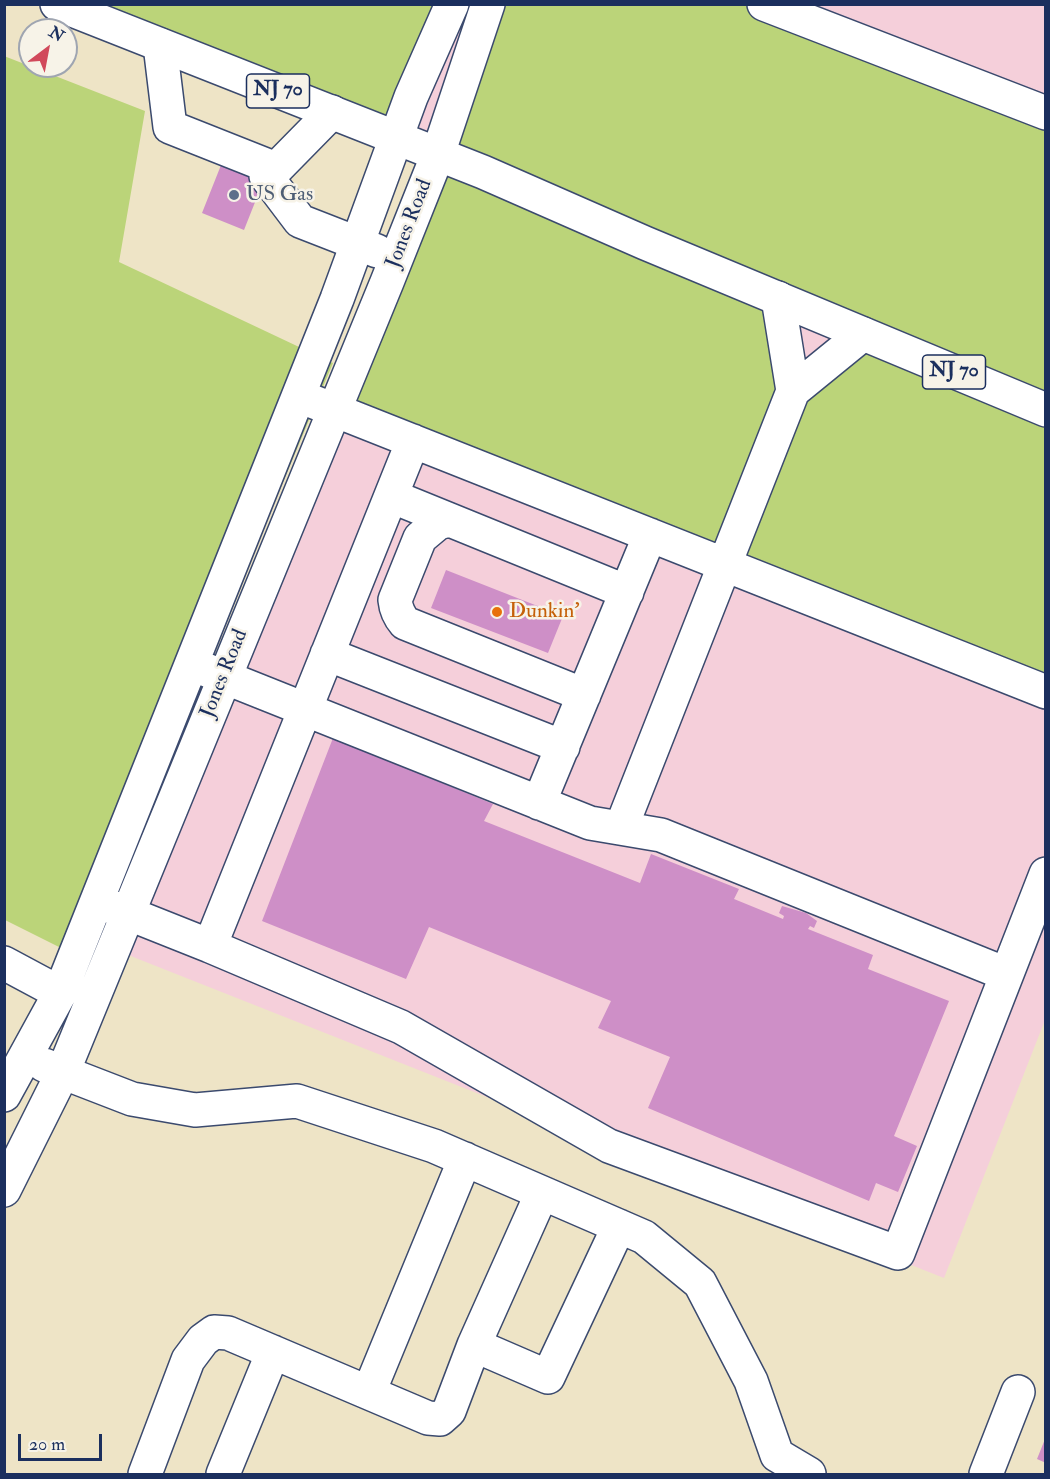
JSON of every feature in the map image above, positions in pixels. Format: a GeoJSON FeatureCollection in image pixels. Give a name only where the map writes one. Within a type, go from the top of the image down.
{"type":"FeatureCollection","features":[{"type":"Feature","properties":{"kind":"main road","name":"NJ 70"},"geometry":{"type":"LineString","coordinates":[[57,4],[483,172],[1046,411]]}},
{"type":"Feature","properties":{"kind":"main road","name":"Jones Road"},"geometry":{"type":"LineString","coordinates":[[4,1095],[60,993],[298,396],[411,97],[452,4]]}},
{"type":"Feature","properties":{"kind":"main road","name":"Jones Road"},"geometry":{"type":"LineString","coordinates":[[4,1190],[63,1071],[396,258],[438,154],[488,4]]}},
{"type":"Feature","properties":{"kind":"main road"},"geometry":{"type":"LineString","coordinates":[[764,4],[1046,113]]}},
{"type":"Feature","properties":{"kind":"main road"},"geometry":{"type":"LineString","coordinates":[[160,45],[170,127],[259,168],[276,169],[332,112]]}},
{"type":"Feature","properties":{"kind":"main road"},"geometry":{"type":"LineString","coordinates":[[259,168],[300,221],[396,258]]}},
{"type":"Feature","properties":{"kind":"main road"},"geometry":{"type":"LineString","coordinates":[[778,298],[794,391]]}},
{"type":"Feature","properties":{"kind":"main road"},"geometry":{"type":"LineString","coordinates":[[621,828],[794,391],[863,334]]}},
{"type":"Feature","properties":{"kind":"main road"},"geometry":{"type":"LineString","coordinates":[[298,396],[1046,692]]}},
{"type":"Feature","properties":{"kind":"main road"},"geometry":{"type":"LineString","coordinates":[[210,946],[413,441]]}},
{"type":"Feature","properties":{"kind":"main road"},"geometry":{"type":"LineString","coordinates":[[391,496],[627,592]]}},
{"type":"Feature","properties":{"kind":"main road"},"geometry":{"type":"LineString","coordinates":[[449,520],[438,523],[420,538],[395,600],[399,617],[405,623],[584,695]]}},
{"type":"Feature","properties":{"kind":"main road"},"geometry":{"type":"LineString","coordinates":[[539,803],[650,535]]}},
{"type":"Feature","properties":{"kind":"main road"},"geometry":{"type":"LineString","coordinates":[[327,654],[562,747]]}},
{"type":"Feature","properties":{"kind":"main road"},"geometry":{"type":"LineString","coordinates":[[191,664],[590,823],[661,835],[1006,974]]}},
{"type":"Feature","properties":{"kind":"main road"},"geometry":{"type":"LineString","coordinates":[[97,902],[210,946],[401,1027],[609,1146],[898,1253],[1046,874]]}},
{"type":"Feature","properties":{"kind":"main road"},"geometry":{"type":"LineString","coordinates":[[4,963],[60,993]]}},
{"type":"Feature","properties":{"kind":"main road"},"geometry":{"type":"LineString","coordinates":[[25,1058],[132,1100],[195,1110],[297,1101],[434,1146],[644,1237],[700,1283],[751,1381],[777,1455],[809,1474]]}},
{"type":"Feature","properties":{"kind":"main road"},"geometry":{"type":"LineString","coordinates":[[369,1392],[465,1159]]}},
{"type":"Feature","properties":{"kind":"main road"},"geometry":{"type":"LineString","coordinates":[[145,1474],[188,1360],[202,1340],[214,1332],[228,1334],[273,1352],[428,1418],[440,1419],[449,1411],[474,1345],[542,1193]]}},
{"type":"Feature","properties":{"kind":"main road"},"geometry":{"type":"LineString","coordinates":[[474,1345],[548,1377],[619,1226]]}},
{"type":"Feature","properties":{"kind":"main road"},"geometry":{"type":"LineString","coordinates":[[223,1474],[273,1352]]}},
{"type":"Feature","properties":{"kind":"main road"},"geometry":{"type":"LineString","coordinates":[[986,1474],[1018,1392]]}},
{"type":"Feature","properties":{"kind":"shaded area"},"geometry":{"type":"Polygon","coordinates":[[[57,5],[1045,5],[1045,1020],[944,1278],[113,949],[437,155],[57,5]]]}},
{"type":"Feature","properties":{"kind":"green space"},"geometry":{"type":"Polygon","coordinates":[[[57,5],[452,5],[396,138],[57,5]]]}},
{"type":"Feature","properties":{"kind":"green space"},"geometry":{"type":"Polygon","coordinates":[[[488,5],[764,5],[1045,113],[1045,692],[333,409],[488,5]],[[779,299],[794,391],[863,334],[779,299]]]}},
{"type":"Feature","properties":{"kind":"green space"},"geometry":{"type":"Polygon","coordinates":[[[4,56],[18,61],[18,78],[60,78],[145,111],[119,262],[333,363],[83,959],[5,920],[4,56]]]}},
{"type":"Feature","properties":{"kind":"building","name":"US Gas"},"geometry":{"type":"Polygon","coordinates":[[[225,155],[267,172],[244,230],[202,213],[225,155]]]}},
{"type":"Feature","properties":{"kind":"building","name":"Dunkin'"},"geometry":{"type":"Polygon","coordinates":[[[446,570],[563,616],[548,653],[431,608],[446,570]]]}},
{"type":"Feature","properties":{"kind":"building"},"geometry":{"type":"Polygon","coordinates":[[[333,738],[493,804],[484,821],[640,883],[651,854],[739,889],[734,899],[783,919],[784,916],[779,913],[782,906],[806,913],[817,921],[814,928],[810,926],[808,929],[873,955],[868,969],[949,1001],[894,1136],[917,1146],[898,1192],[876,1183],[869,1201],[648,1108],[670,1057],[598,1028],[611,1001],[429,927],[406,979],[262,921],[333,738]]]}},
{"type":"Feature","properties":{"kind":"building"},"geometry":{"type":"Polygon","coordinates":[[[1046,1439],[1046,1463],[1037,1459],[1046,1439]]]}},
{"type":"Feature","properties":{"kind":"place","name":"US Gas"},"geometry":{"type":"Point","coordinates":[234,195]}},
{"type":"Feature","properties":{"kind":"place","name":"Dunkin'"},"geometry":{"type":"Point","coordinates":[497,612]}}]}
